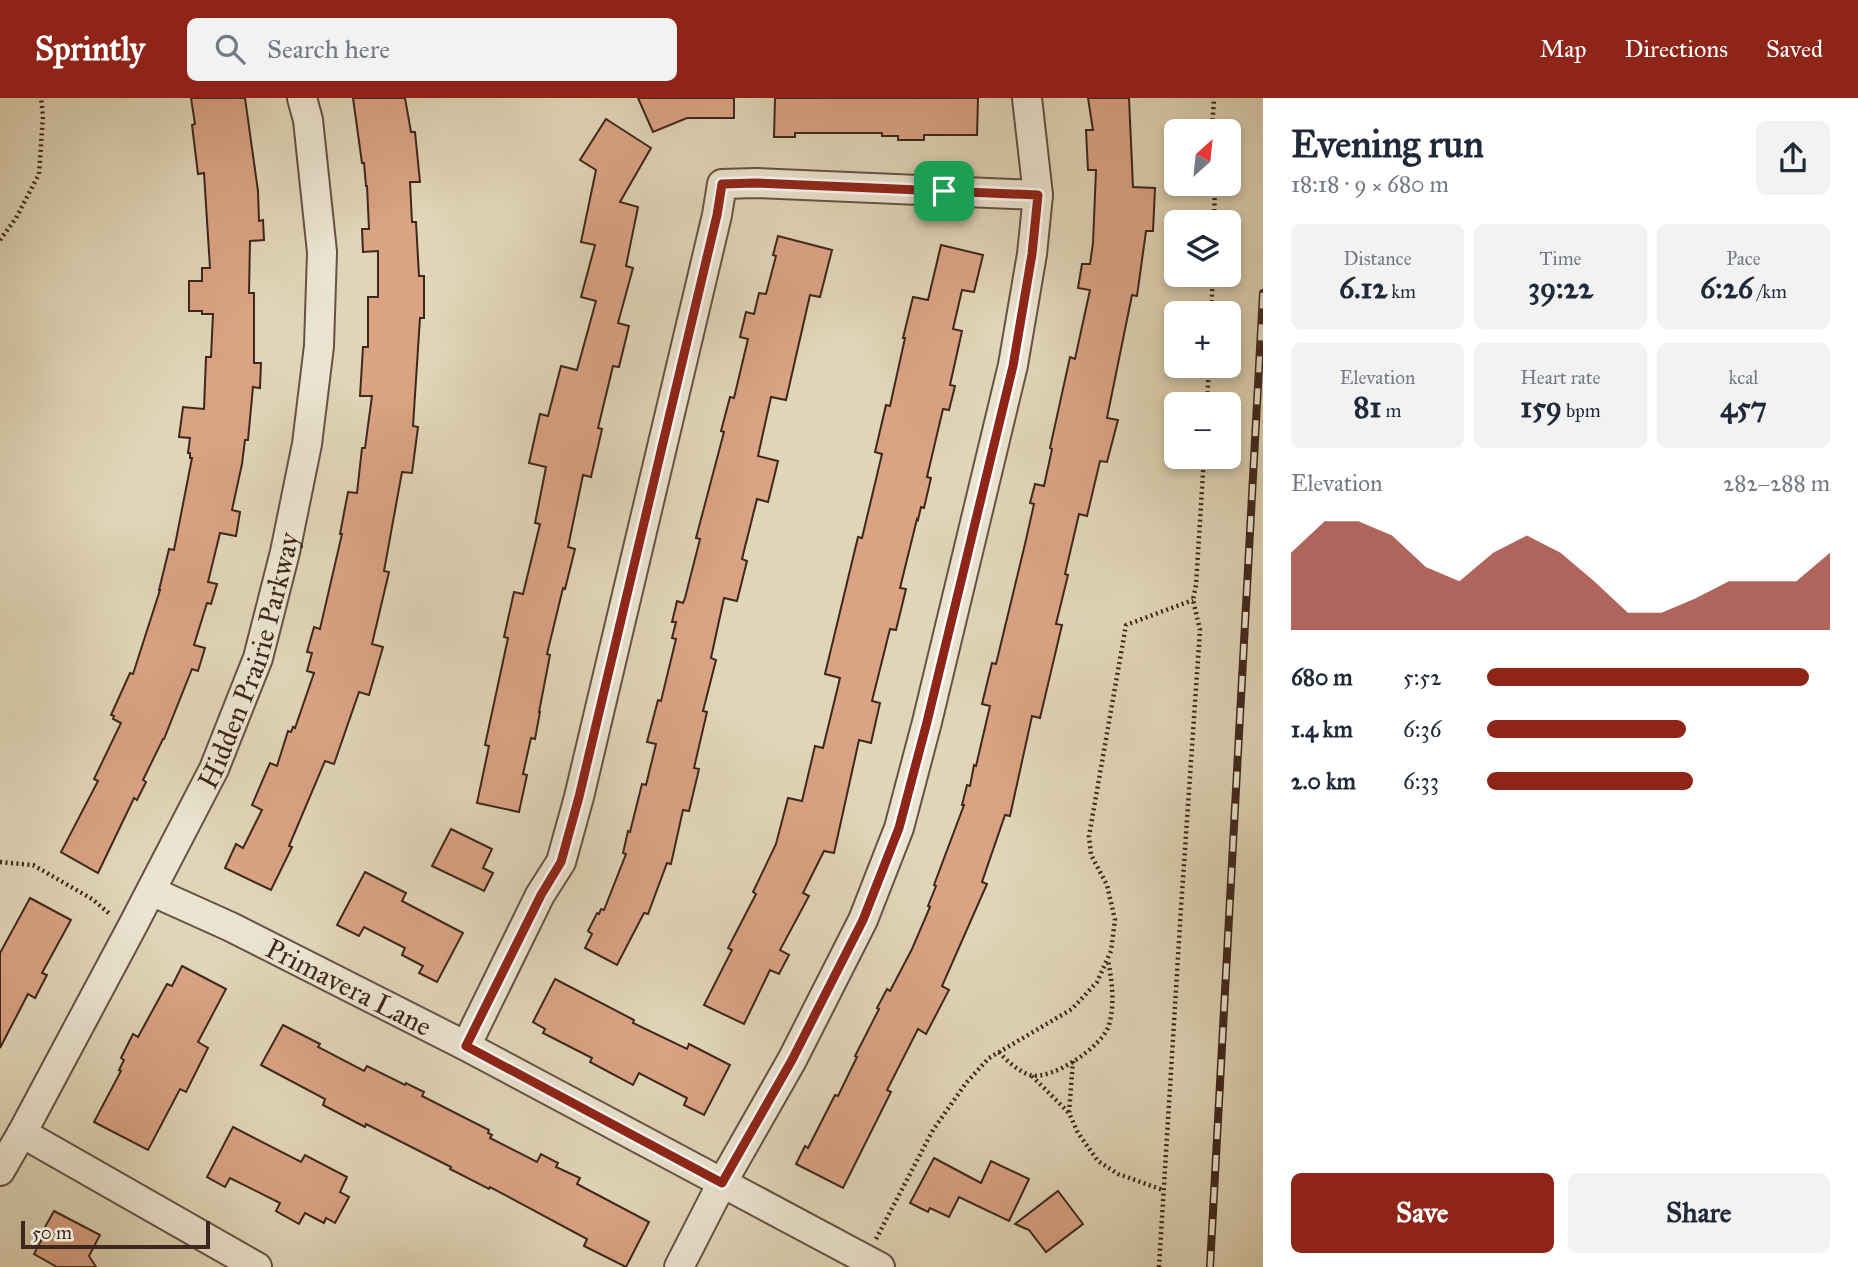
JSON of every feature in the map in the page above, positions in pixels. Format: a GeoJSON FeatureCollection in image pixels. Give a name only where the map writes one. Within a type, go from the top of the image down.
{"type":"FeatureCollection","features":[{"type":"Feature","properties":{"kind":"street","name":"Hidden Prairie Parkway"},"geometry":{"type":"LineString","coordinates":[[0,1171],[214,769],[258,658],[285,552],[307,444],[319,346],[322,252],[308,120],[302,98]]}},
{"type":"Feature","properties":{"kind":"street"},"geometry":{"type":"LineString","coordinates":[[679,1267],[722,1183],[792,1060],[863,920],[899,828],[1013,366],[1032,254],[1038,195],[1027,98]]}},
{"type":"Feature","properties":{"kind":"street"},"geometry":{"type":"LineString","coordinates":[[466,1046],[541,895],[561,862],[605,689],[717,215],[722,184],[756,183],[1038,195]]}},
{"type":"Feature","properties":{"kind":"street","name":"Primavera Lane"},"geometry":{"type":"LineString","coordinates":[[151,891],[231,927],[466,1046],[873,1263]]}},
{"type":"Feature","properties":{"kind":"street"},"geometry":{"type":"LineString","coordinates":[[22,1133],[257,1267]]}},
{"type":"Feature","properties":{"kind":"path"},"geometry":{"type":"LineString","coordinates":[[0,240],[16,218],[39,174],[43,116],[41,98]]}},
{"type":"Feature","properties":{"kind":"path"},"geometry":{"type":"LineString","coordinates":[[1213,119],[1214,98]]}},
{"type":"Feature","properties":{"kind":"path"},"geometry":{"type":"LineString","coordinates":[[1159,1267],[1200,630],[1193,600],[1203,469]]}},
{"type":"Feature","properties":{"kind":"path"},"geometry":{"type":"LineString","coordinates":[[873,1263],[933,1130],[966,1083],[989,1058],[1072,1009],[1097,982],[1111,951],[1115,920],[1107,885],[1091,855],[1089,836],[1126,625],[1193,600]]}},
{"type":"Feature","properties":{"kind":"path"},"geometry":{"type":"LineString","coordinates":[[0,862],[33,865],[92,899],[112,916],[132,927]]}},
{"type":"Feature","properties":{"kind":"path"},"geometry":{"type":"LineString","coordinates":[[1031,1075],[1047,1075],[1092,1049],[1109,1027],[1114,991],[1108,959]]}},
{"type":"Feature","properties":{"kind":"path"},"geometry":{"type":"LineString","coordinates":[[999,1052],[1008,1063],[1031,1075],[1069,1113],[1078,1133],[1098,1161],[1118,1174],[1163,1190]]}},
{"type":"Feature","properties":{"kind":"path"},"geometry":{"type":"LineString","coordinates":[[1069,1113],[1073,1060]]}},
{"type":"Feature","properties":{"kind":"building"},"geometry":{"type":"Polygon","coordinates":[[[191,98],[245,98],[258,191],[259,221],[263,220],[264,240],[250,241],[249,293],[254,293],[254,363],[261,363],[260,388],[253,387],[248,440],[245,440],[232,510],[240,512],[236,536],[220,533],[208,582],[217,584],[211,604],[207,603],[194,645],[205,648],[198,671],[192,669],[164,739],[143,780],[146,782],[137,800],[134,798],[98,873],[61,852],[98,781],[94,779],[121,723],[111,715],[130,673],[133,674],[160,590],[169,549],[174,550],[192,458],[188,453],[190,438],[179,437],[183,407],[204,409],[206,357],[211,357],[213,314],[189,311],[189,281],[202,281],[202,268],[210,268],[204,173],[198,174],[191,98]]]}},
{"type":"Feature","properties":{"kind":"building"},"geometry":{"type":"Polygon","coordinates":[[[353,98],[405,98],[411,132],[415,132],[420,182],[410,182],[412,222],[416,222],[419,276],[424,276],[424,318],[420,318],[413,426],[418,427],[412,473],[402,472],[384,571],[389,572],[372,644],[383,647],[369,695],[359,692],[334,764],[325,761],[289,846],[292,847],[271,890],[225,868],[236,844],[243,848],[262,810],[252,805],[270,763],[277,766],[288,731],[291,732],[293,727],[295,728],[314,673],[307,671],[312,653],[307,652],[314,627],[320,629],[342,534],[348,492],[357,493],[372,396],[360,396],[363,347],[368,347],[368,297],[378,297],[378,251],[363,252],[362,229],[369,229],[367,186],[353,98]]]}},
{"type":"Feature","properties":{"kind":"building"},"geometry":{"type":"Polygon","coordinates":[[[638,98],[734,98],[734,118],[687,118],[653,132],[638,98]]]}},
{"type":"Feature","properties":{"kind":"building"},"geometry":{"type":"Polygon","coordinates":[[[775,98],[978,98],[977,135],[924,135],[924,140],[898,140],[898,136],[882,136],[882,133],[795,133],[795,137],[774,137],[775,98]]]}},
{"type":"Feature","properties":{"kind":"building"},"geometry":{"type":"Polygon","coordinates":[[[1088,98],[1129,98],[1133,187],[1155,188],[1153,231],[1146,231],[1137,296],[1132,295],[1107,418],[1118,420],[1107,462],[1100,461],[1087,516],[1079,514],[1056,624],[1062,625],[1040,718],[1032,716],[1010,816],[1005,815],[982,882],[987,884],[942,986],[949,990],[926,1034],[918,1029],[887,1090],[891,1092],[843,1188],[796,1164],[805,1146],[808,1148],[835,1095],[838,1096],[879,1009],[877,1008],[887,989],[890,991],[912,949],[930,907],[928,906],[936,886],[934,885],[964,805],[974,765],[976,766],[990,706],[982,704],[992,663],[996,664],[1025,544],[1034,504],[1030,503],[1035,484],[1044,486],[1070,357],[1075,359],[1090,290],[1078,288],[1082,264],[1090,264],[1093,243],[1096,170],[1088,170],[1086,130],[1093,130],[1088,98]]]}},
{"type":"Feature","properties":{"kind":"building"},"geometry":{"type":"Polygon","coordinates":[[[606,119],[651,148],[620,202],[638,207],[626,266],[633,268],[618,323],[629,326],[619,367],[613,366],[598,428],[602,429],[591,477],[583,475],[568,547],[575,549],[547,654],[550,655],[540,712],[535,739],[531,738],[523,774],[527,775],[519,812],[477,803],[489,746],[485,745],[508,638],[504,637],[514,592],[523,594],[540,524],[535,523],[546,467],[529,463],[540,414],[548,416],[561,366],[577,370],[596,301],[581,297],[595,245],[581,242],[596,170],[580,160],[606,119]]]}},
{"type":"Feature","properties":{"kind":"building"},"geometry":{"type":"Polygon","coordinates":[[[778,236],[832,250],[820,297],[810,295],[786,400],[771,397],[758,456],[778,461],[768,502],[757,499],[742,559],[747,561],[737,601],[724,598],[711,658],[716,660],[703,711],[707,712],[694,768],[699,769],[689,811],[683,810],[671,864],[667,863],[648,914],[644,913],[617,965],[585,948],[592,934],[588,931],[597,913],[599,914],[601,909],[604,910],[626,854],[623,853],[628,831],[630,832],[642,784],[646,785],[656,744],[647,742],[658,700],[661,701],[676,639],[672,638],[676,622],[672,622],[677,601],[683,603],[685,598],[700,539],[696,538],[724,432],[721,431],[730,397],[734,398],[748,339],[740,337],[746,312],[754,314],[759,293],[766,294],[778,236]]]}},
{"type":"Feature","properties":{"kind":"building"},"geometry":{"type":"Polygon","coordinates":[[[941,245],[983,255],[974,292],[962,290],[953,329],[962,331],[950,385],[955,386],[949,410],[943,409],[927,477],[931,478],[924,508],[921,507],[917,519],[900,588],[906,589],[896,630],[890,629],[872,701],[880,703],[871,743],[859,740],[834,853],[824,851],[803,893],[809,896],[780,950],[789,955],[779,974],[770,970],[744,1024],[704,1005],[732,950],[728,948],[756,894],[753,892],[776,844],[788,798],[802,801],[815,746],[823,748],[840,678],[825,674],[858,537],[862,538],[882,454],[875,452],[886,405],[890,406],[913,297],[928,300],[941,245]]]}},
{"type":"Feature","properties":{"kind":"building"},"geometry":{"type":"Polygon","coordinates":[[[451,829],[492,849],[483,868],[493,873],[484,891],[432,866],[451,829]]]}},
{"type":"Feature","properties":{"kind":"building"},"geometry":{"type":"Polygon","coordinates":[[[365,872],[406,893],[402,901],[463,933],[437,982],[419,973],[423,966],[402,955],[405,948],[364,927],[359,936],[337,925],[365,872]]]}},
{"type":"Feature","properties":{"kind":"building"},"geometry":{"type":"Polygon","coordinates":[[[30,898],[71,920],[42,973],[47,975],[35,998],[28,994],[0,1048],[0,953],[30,898]]]}},
{"type":"Feature","properties":{"kind":"building"},"geometry":{"type":"Polygon","coordinates":[[[182,966],[226,989],[198,1042],[208,1048],[186,1092],[180,1089],[148,1150],[94,1122],[121,1071],[119,1070],[124,1060],[121,1058],[133,1034],[138,1037],[167,984],[172,986],[182,966]]]}},
{"type":"Feature","properties":{"kind":"building"},"geometry":{"type":"Polygon","coordinates":[[[555,979],[634,1020],[633,1023],[687,1049],[689,1044],[730,1065],[704,1115],[684,1105],[687,1098],[639,1073],[633,1085],[590,1062],[592,1058],[543,1033],[545,1029],[533,1022],[555,979]]]}},
{"type":"Feature","properties":{"kind":"building"},"geometry":{"type":"Polygon","coordinates":[[[283,1025],[364,1071],[367,1066],[424,1092],[422,1096],[489,1130],[488,1133],[492,1135],[490,1138],[537,1162],[541,1154],[558,1163],[556,1167],[580,1178],[577,1184],[649,1222],[626,1267],[584,1246],[587,1239],[490,1187],[489,1189],[450,1169],[451,1167],[323,1105],[325,1099],[261,1065],[283,1025]]]}},
{"type":"Feature","properties":{"kind":"building"},"geometry":{"type":"Polygon","coordinates":[[[233,1127],[301,1162],[305,1155],[347,1177],[340,1192],[349,1197],[335,1223],[326,1218],[324,1223],[305,1213],[299,1224],[276,1211],[280,1203],[230,1178],[225,1187],[207,1177],[233,1127]]]}},
{"type":"Feature","properties":{"kind":"building"},"geometry":{"type":"Polygon","coordinates":[[[934,1158],[981,1183],[991,1161],[1029,1179],[1009,1221],[959,1197],[949,1217],[930,1208],[928,1212],[910,1203],[934,1158]]]}},
{"type":"Feature","properties":{"kind":"building"},"geometry":{"type":"Polygon","coordinates":[[[1058,1191],[1083,1224],[1046,1252],[1029,1230],[1015,1224],[1058,1191]]]}},
{"type":"Feature","properties":{"kind":"building"},"geometry":{"type":"Polygon","coordinates":[[[54,1211],[100,1235],[89,1256],[96,1267],[57,1267],[34,1254],[54,1211]]]}},
{"type":"Feature","properties":{"kind":"railway"},"geometry":{"type":"LineString","coordinates":[[1210,1267],[1263,293]]}},
{"type":"Feature","properties":{"kind":"route"},"geometry":{"type":"LineString","coordinates":[[722,184],[944,191],[1038,195],[1032,254],[1013,366],[899,828],[863,920],[792,1060],[722,1183],[466,1046],[541,895],[561,862],[579,797],[717,215],[722,184]]}}]}
